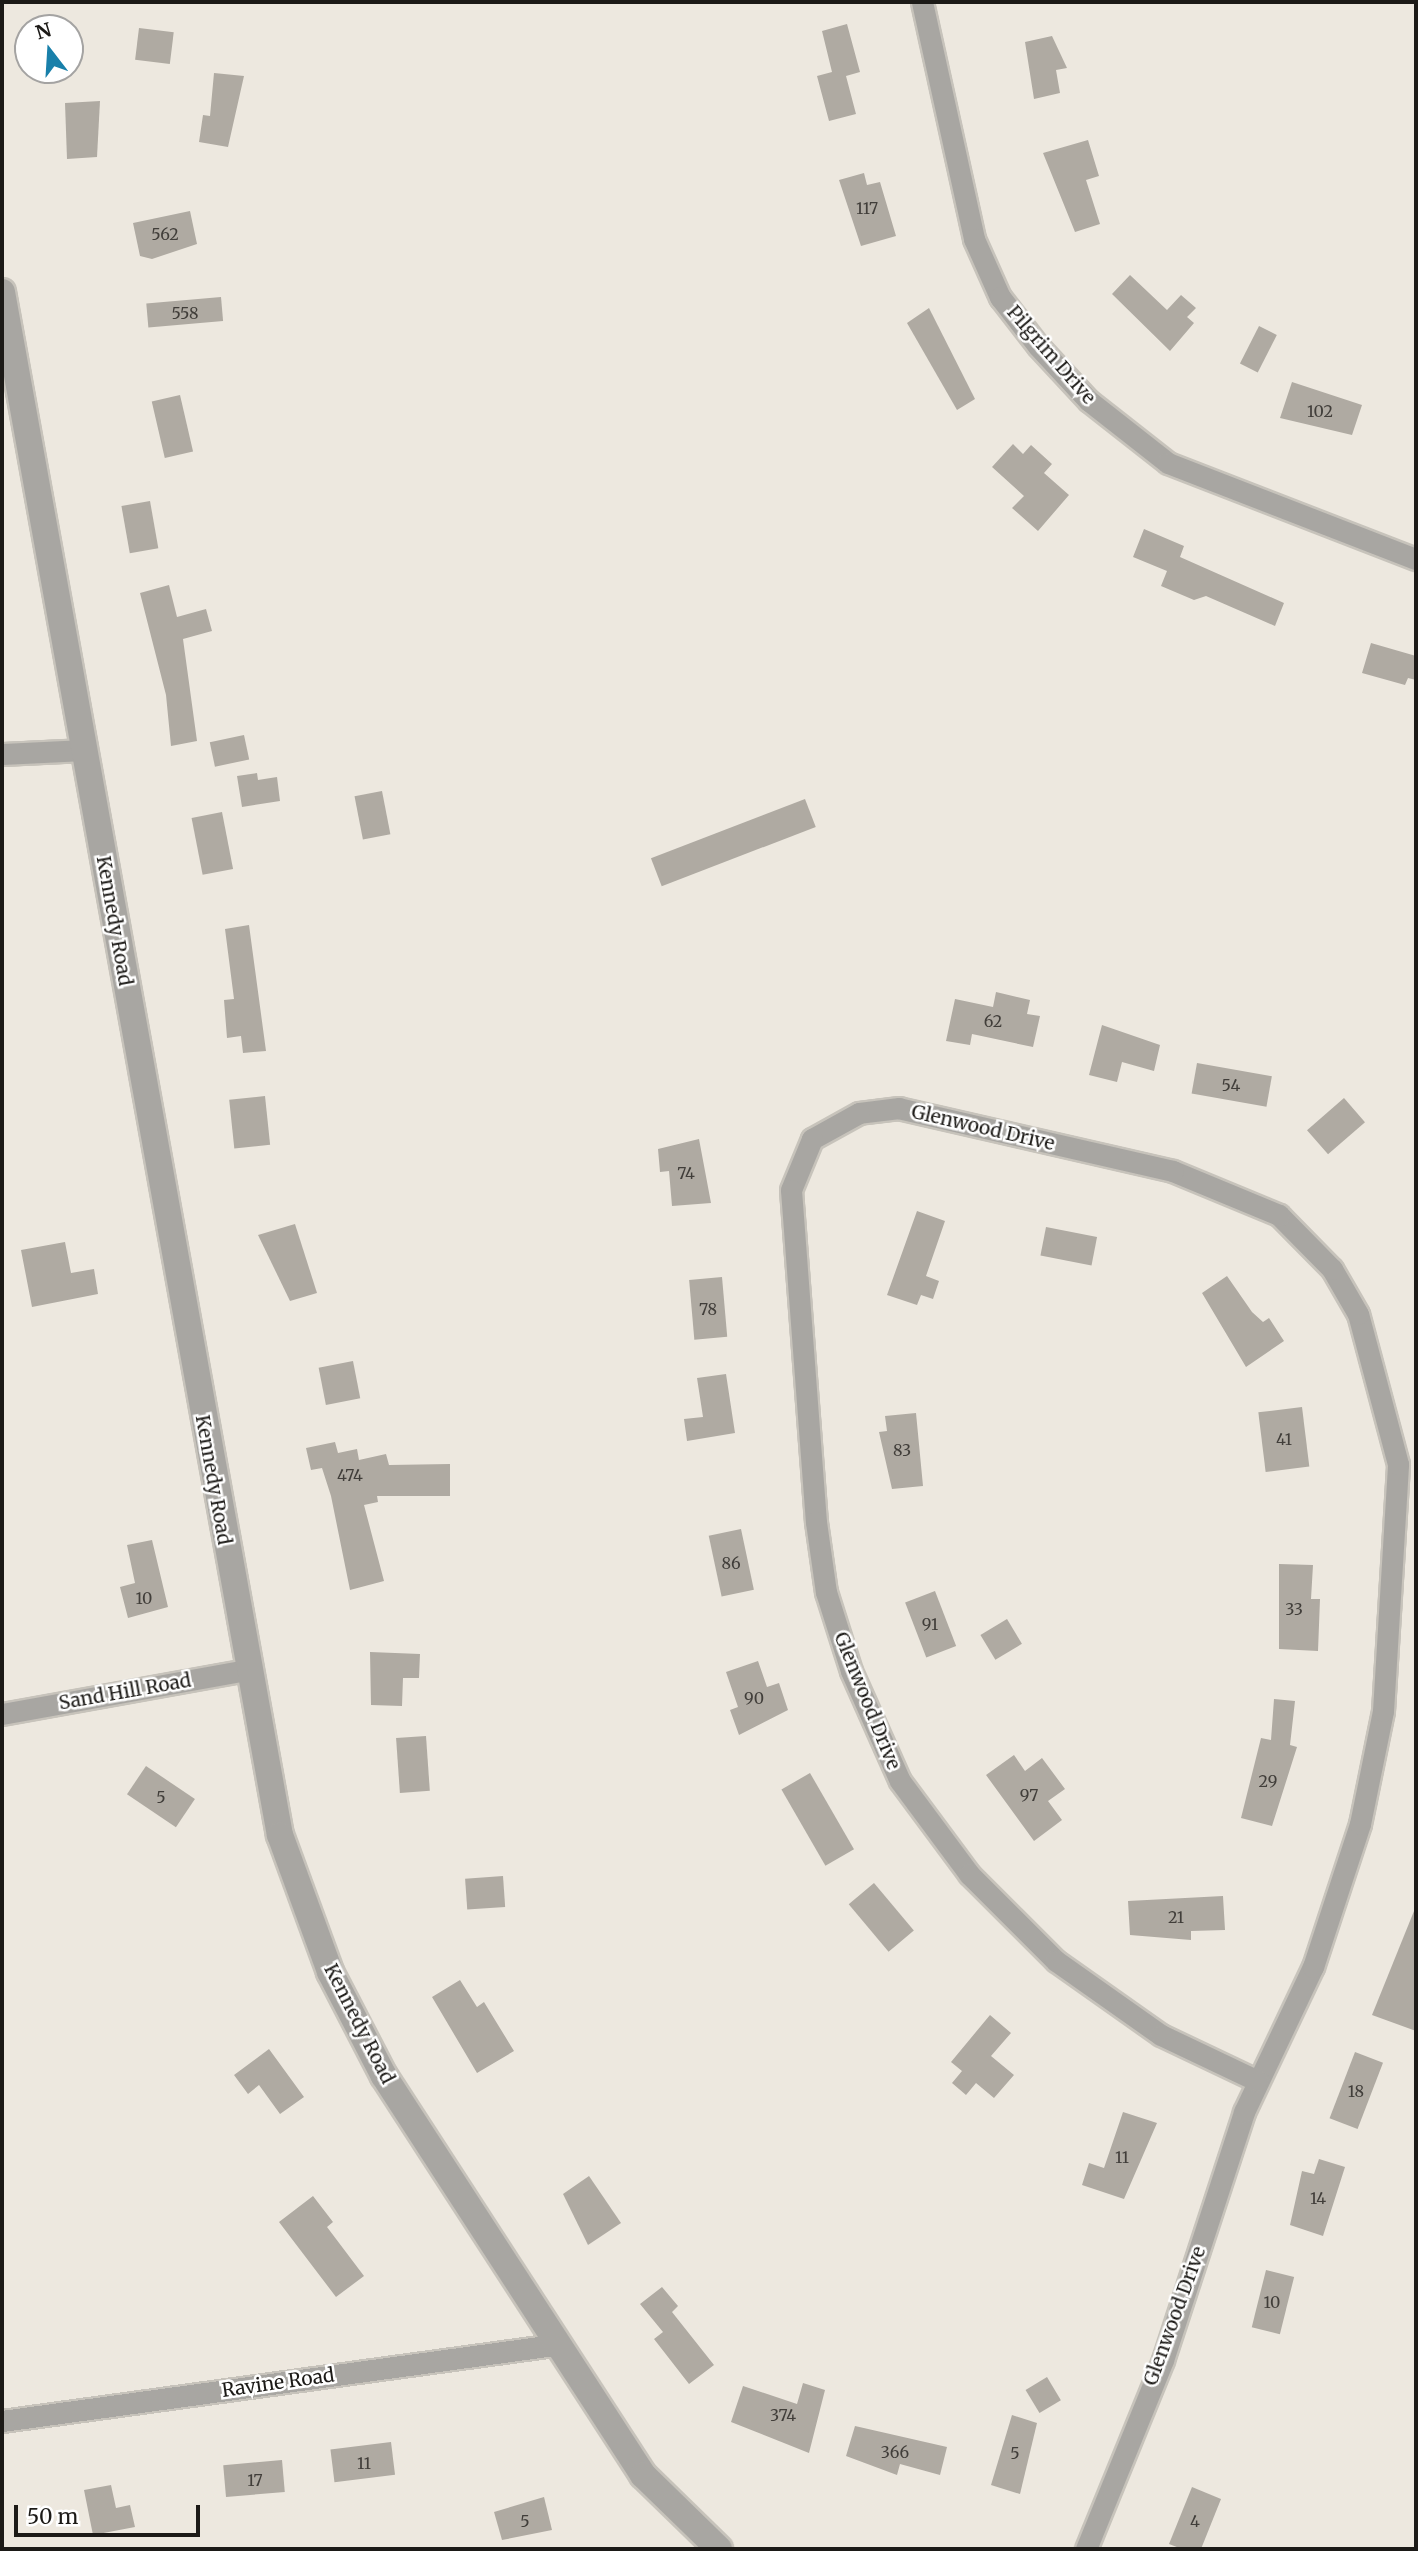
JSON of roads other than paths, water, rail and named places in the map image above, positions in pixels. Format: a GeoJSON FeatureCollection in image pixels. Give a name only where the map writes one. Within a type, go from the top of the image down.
{"type":"FeatureCollection","features":[{"type":"Feature","properties":{"kind":"street","name":"Pilgrim Drive"},"geometry":{"type":"LineString","coordinates":[[922,2],[974,239],[1000,296],[1038,346],[1089,401],[1168,463],[1416,559]]}},
{"type":"Feature","properties":{"kind":"street","name":"Kennedy Road"},"geometry":{"type":"LineString","coordinates":[[2,292],[247,1670],[280,1835],[330,1972],[384,2076],[554,2345],[643,2475],[719,2549]]}},
{"type":"Feature","properties":{"kind":"street"},"geometry":{"type":"LineString","coordinates":[[2,754],[84,750]]}},
{"type":"Feature","properties":{"kind":"street","name":"Glenwood Drive"},"geometry":{"type":"LineString","coordinates":[[1086,2549],[1163,2360],[1258,2081],[1313,1967],[1360,1824],[1383,1711],[1398,1464],[1358,1314],[1308,1240],[1279,1215],[1234,1192],[1173,1171],[899,1108],[859,1113],[812,1139],[791,1190],[816,1522],[826,1592],[851,1671],[900,1782],[969,1874],[1056,1961],[1161,2035],[1258,2081]]}},
{"type":"Feature","properties":{"kind":"street","name":"Sand Hill Road"},"geometry":{"type":"LineString","coordinates":[[2,1714],[247,1670]]}},
{"type":"Feature","properties":{"kind":"street","name":"Ravine Road"},"geometry":{"type":"LineString","coordinates":[[2,2421],[554,2345]]}}]}
